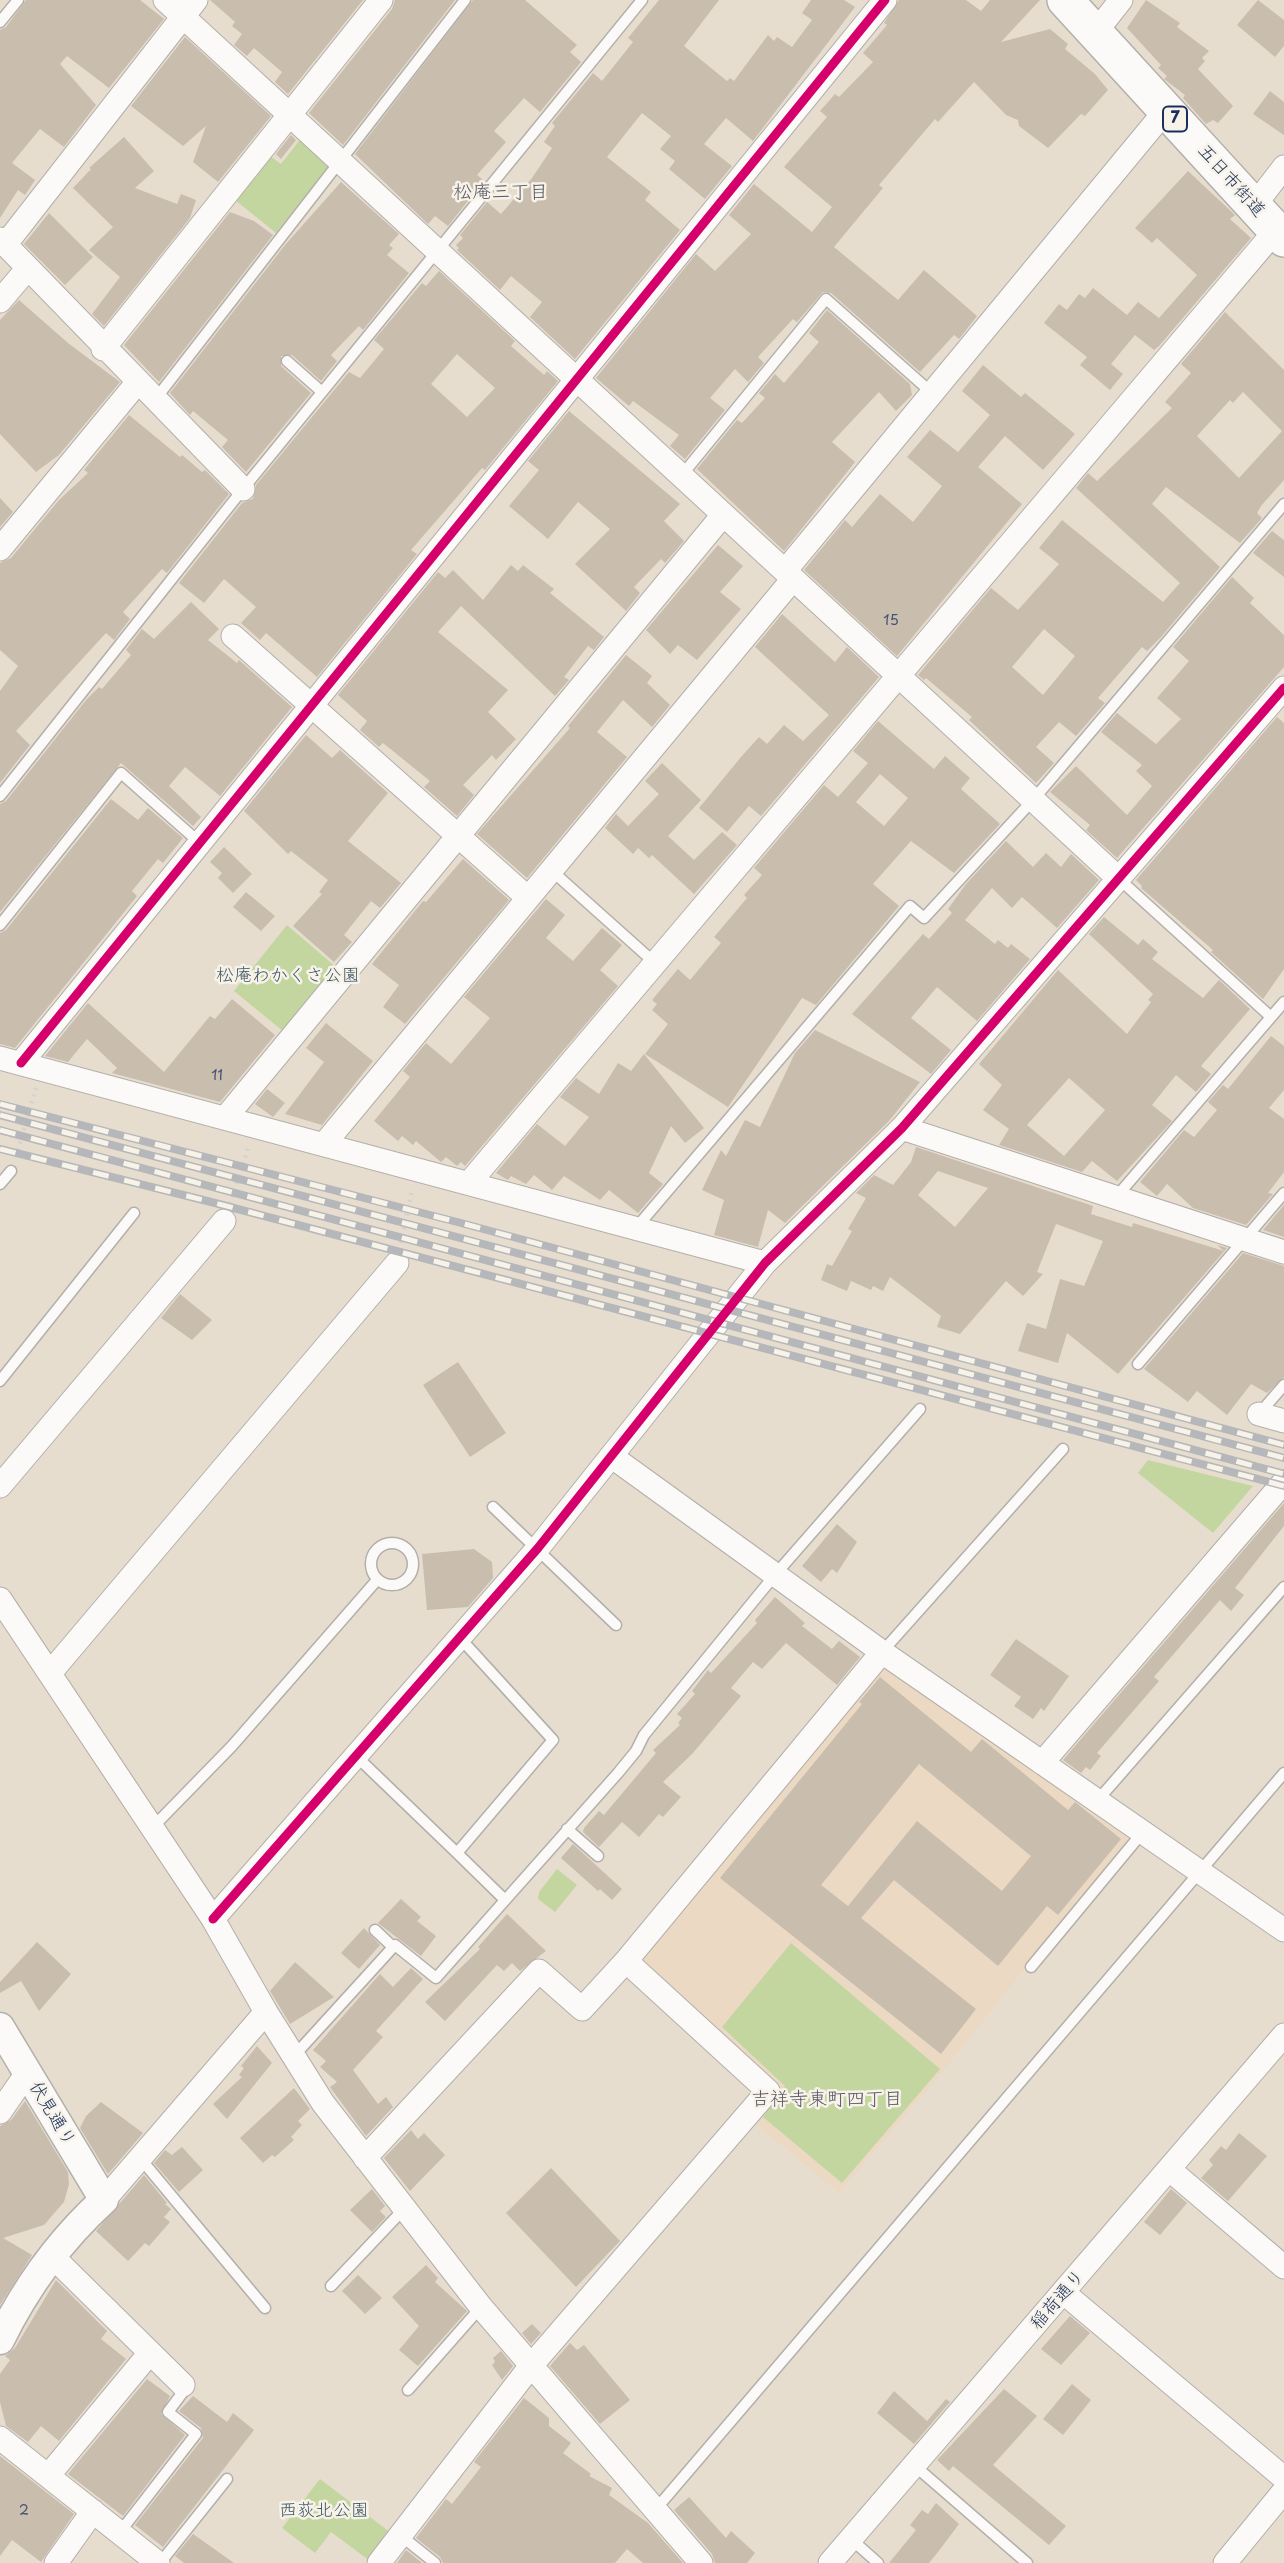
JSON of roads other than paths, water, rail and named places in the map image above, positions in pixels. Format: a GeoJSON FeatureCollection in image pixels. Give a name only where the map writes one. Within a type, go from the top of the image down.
{"type":"FeatureCollection","features":[{"type":"Feature","properties":{"kind":"main road","name":"五日市街道"},"geometry":{"type":"LineString","coordinates":[[1066,0],[1271,225]]}},
{"type":"Feature","properties":{"kind":"street"},"geometry":{"type":"LineString","coordinates":[[165,0],[190,8],[290,114],[1118,878]]}},
{"type":"Feature","properties":{"kind":"street"},"geometry":{"type":"LineString","coordinates":[[103,349],[382,0]]}},
{"type":"Feature","properties":{"kind":"street"},"geometry":{"type":"LineString","coordinates":[[765,1263],[21,1063],[885,0]]}},
{"type":"Feature","properties":{"kind":"street"},"geometry":{"type":"LineString","coordinates":[[1095,33],[1121,0]]}},
{"type":"Feature","properties":{"kind":"street"},"geometry":{"type":"LineString","coordinates":[[190,8],[3,242],[103,349],[243,489]]}},
{"type":"Feature","properties":{"kind":"street"},"geometry":{"type":"LineString","coordinates":[[325,1143],[551,870],[932,393],[1166,110]]}},
{"type":"Feature","properties":{"kind":"street"},"geometry":{"type":"LineString","coordinates":[[469,1183],[898,676],[1271,225],[1284,167]]}},
{"type":"Feature","properties":{"kind":"street"},"geometry":{"type":"LineString","coordinates":[[0,301],[28,268]]}},
{"type":"Feature","properties":{"kind":"street"},"geometry":{"type":"LineString","coordinates":[[0,549],[137,383]]}},
{"type":"Feature","properties":{"kind":"street"},"geometry":{"type":"LineString","coordinates":[[226,1117],[723,515]]}},
{"type":"Feature","properties":{"kind":"street"},"geometry":{"type":"LineString","coordinates":[[233,636],[528,898]]}},
{"type":"Feature","properties":{"kind":"street"},"geometry":{"type":"LineString","coordinates":[[213,1919],[538,1548],[765,1263],[902,1128],[1284,688]]}},
{"type":"Feature","properties":{"kind":"street"},"geometry":{"type":"LineString","coordinates":[[902,1128],[1284,1252]]}},
{"type":"Feature","properties":{"kind":"street"},"geometry":{"type":"LineString","coordinates":[[0,1486],[224,1221]]}},
{"type":"Feature","properties":{"kind":"street"},"geometry":{"type":"LineString","coordinates":[[50,1673],[397,1263]]}},
{"type":"Feature","properties":{"kind":"street"},"geometry":{"type":"LineString","coordinates":[[1259,1414],[1284,1421]]}},
{"type":"Feature","properties":{"kind":"street"},"geometry":{"type":"LineString","coordinates":[[611,1457],[882,1652],[1284,1930]]}},
{"type":"Feature","properties":{"kind":"street"},"geometry":{"type":"LineString","coordinates":[[1042,1763],[1280,1495]]}},
{"type":"Feature","properties":{"kind":"street"},"geometry":{"type":"LineString","coordinates":[[3,1611],[50,1673],[213,1919],[293,2057],[403,2210],[530,2367],[701,2563]]}},
{"type":"Feature","properties":{"kind":"street"},"geometry":{"type":"LineString","coordinates":[[365,2158],[539,1971],[582,2009],[626,1961],[882,1652]]}},
{"type":"Feature","properties":{"kind":"street"},"geometry":{"type":"LineString","coordinates":[[379,2563],[530,2367],[768,2091],[626,1961]]}},
{"type":"Feature","properties":{"kind":"street"},"geometry":{"type":"LineString","coordinates":[[0,2340],[51,2255],[74,2227],[104,2200],[266,2012]]}},
{"type":"Feature","properties":{"kind":"street","name":"伏見通り"},"geometry":{"type":"LineString","coordinates":[[0,2027],[104,2200]]}},
{"type":"Feature","properties":{"kind":"street","name":"稲荷通り"},"geometry":{"type":"LineString","coordinates":[[830,2563],[1284,2035]]}},
{"type":"Feature","properties":{"kind":"street"},"geometry":{"type":"LineString","coordinates":[[0,2112],[27,2073]]}},
{"type":"Feature","properties":{"kind":"street"},"geometry":{"type":"LineString","coordinates":[[1170,2170],[1284,2267]]}},
{"type":"Feature","properties":{"kind":"street"},"geometry":{"type":"LineString","coordinates":[[51,2255],[183,2385]]}},
{"type":"Feature","properties":{"kind":"street"},"geometry":{"type":"LineString","coordinates":[[1064,2293],[1284,2478]]}},
{"type":"Feature","properties":{"kind":"street"},"geometry":{"type":"LineString","coordinates":[[48,2476],[149,2354]]}},
{"type":"Feature","properties":{"kind":"street"},"geometry":{"type":"LineString","coordinates":[[0,2438],[159,2563]]}},
{"type":"Feature","properties":{"kind":"street"},"geometry":{"type":"LineString","coordinates":[[1225,2563],[1284,2491]]}},
{"type":"Feature","properties":{"kind":"street"},"geometry":{"type":"LineString","coordinates":[[56,2563],[93,2511]]}},
{"type":"Feature","properties":{"kind":"lane"},"geometry":{"type":"LineString","coordinates":[[0,22],[18,0]]}},
{"type":"Feature","properties":{"kind":"lane"},"geometry":{"type":"LineString","coordinates":[[154,401],[465,0]]}},
{"type":"Feature","properties":{"kind":"lane"},"geometry":{"type":"LineString","coordinates":[[0,796],[243,489],[642,0]]}},
{"type":"Feature","properties":{"kind":"lane"},"geometry":{"type":"LineString","coordinates":[[681,475],[826,299],[932,393]]}},
{"type":"Feature","properties":{"kind":"lane"},"geometry":{"type":"LineString","coordinates":[[287,361],[322,392]]}},
{"type":"Feature","properties":{"kind":"lane"},"geometry":{"type":"LineString","coordinates":[[636,1228],[910,906],[924,918],[1033,800],[1284,504]]}},
{"type":"Feature","properties":{"kind":"lane"},"geometry":{"type":"LineString","coordinates":[[0,925],[121,774],[200,843]]}},
{"type":"Feature","properties":{"kind":"lane"},"geometry":{"type":"LineString","coordinates":[[551,870],[655,963]]}},
{"type":"Feature","properties":{"kind":"lane"},"geometry":{"type":"LineString","coordinates":[[1118,878],[1271,1017]]}},
{"type":"Feature","properties":{"kind":"lane"},"geometry":{"type":"LineString","coordinates":[[1117,1196],[1284,1002]]}},
{"type":"Feature","properties":{"kind":"lane"},"geometry":{"type":"LineString","coordinates":[[0,1184],[11,1171]]}},
{"type":"Feature","properties":{"kind":"lane"},"geometry":{"type":"LineString","coordinates":[[1138,1364],[1284,1193]]}},
{"type":"Feature","properties":{"kind":"lane"},"geometry":{"type":"LineString","coordinates":[[0,1381],[134,1213]]}},
{"type":"Feature","properties":{"kind":"lane"},"geometry":{"type":"LineString","coordinates":[[1259,1414],[1284,1385]]}},
{"type":"Feature","properties":{"kind":"lane"},"geometry":{"type":"LineString","coordinates":[[375,1930],[393,1947],[395,1945],[436,1978],[636,1751],[644,1735],[774,1576],[920,1409]]}},
{"type":"Feature","properties":{"kind":"lane"},"geometry":{"type":"LineString","coordinates":[[882,1652],[1063,1449]]}},
{"type":"Feature","properties":{"kind":"lane"},"geometry":{"type":"LineString","coordinates":[[493,1507],[616,1625]]}},
{"type":"Feature","properties":{"kind":"lane"},"geometry":{"type":"LineString","coordinates":[[388,1542],[408,1549],[413,1562],[409,1576],[391,1585],[377,1580],[370,1561],[376,1548],[388,1542]]}},
{"type":"Feature","properties":{"kind":"lane"},"geometry":{"type":"LineString","coordinates":[[153,1827],[232,1746],[377,1580]]}},
{"type":"Feature","properties":{"kind":"lane"},"geometry":{"type":"LineString","coordinates":[[1097,1801],[1284,1587]]}},
{"type":"Feature","properties":{"kind":"lane"},"geometry":{"type":"LineString","coordinates":[[457,1853],[553,1740],[460,1638]]}},
{"type":"Feature","properties":{"kind":"lane"},"geometry":{"type":"LineString","coordinates":[[356,1756],[504,1899]]}},
{"type":"Feature","properties":{"kind":"lane"},"geometry":{"type":"LineString","coordinates":[[656,2509],[1284,1773]]}},
{"type":"Feature","properties":{"kind":"lane"},"geometry":{"type":"LineString","coordinates":[[567,1829],[598,1856]]}},
{"type":"Feature","properties":{"kind":"lane"},"geometry":{"type":"LineString","coordinates":[[1031,1967],[1142,1833]]}},
{"type":"Feature","properties":{"kind":"lane"},"geometry":{"type":"LineString","coordinates":[[293,2057],[393,1947]]}},
{"type":"Feature","properties":{"kind":"lane"},"geometry":{"type":"LineString","coordinates":[[140,2158],[265,2308]]}},
{"type":"Feature","properties":{"kind":"lane"},"geometry":{"type":"LineString","coordinates":[[331,2286],[403,2210]]}},
{"type":"Feature","properties":{"kind":"lane"},"geometry":{"type":"LineString","coordinates":[[408,2390],[481,2307]]}},
{"type":"Feature","properties":{"kind":"lane"},"geometry":{"type":"LineString","coordinates":[[120,2532],[196,2434],[167,2412],[186,2388],[183,2385]]}},
{"type":"Feature","properties":{"kind":"lane"},"geometry":{"type":"LineString","coordinates":[[915,2466],[1027,2563]]}},
{"type":"Feature","properties":{"kind":"lane"},"geometry":{"type":"LineString","coordinates":[[159,2563],[227,2479]]}},
{"type":"Feature","properties":{"kind":"lane"},"geometry":{"type":"LineString","coordinates":[[400,2535],[435,2563]]}},
{"type":"Feature","properties":{"kind":"lane"},"geometry":{"type":"LineString","coordinates":[[851,2539],[878,2563]]}},
{"type":"Feature","properties":{"kind":"railway"},"geometry":{"type":"LineString","coordinates":[[0,1104],[461,1223],[1284,1445]]}},
{"type":"Feature","properties":{"kind":"railway"},"geometry":{"type":"LineString","coordinates":[[0,1115],[1284,1458]]}},
{"type":"Feature","properties":{"kind":"railway"},"geometry":{"type":"LineString","coordinates":[[0,1130],[1284,1474]]}},
{"type":"Feature","properties":{"kind":"railway"},"geometry":{"type":"LineString","coordinates":[[0,1149],[215,1203],[1284,1486]]}},
{"type":"Feature","properties":{"kind":"district","name":"松庵三丁目"},"geometry":{"type":"Point","coordinates":[501,193]}},
{"type":"Feature","properties":{"kind":"district","name":"吉祥寺東町四丁目"},"geometry":{"type":"Point","coordinates":[827,2100]}},
{"type":"Feature","properties":{"kind":"park label","name":"松庵わかくさ公園"},"geometry":{"type":"Point","coordinates":[288,976]}},
{"type":"Feature","properties":{"kind":"park label","name":"西荻北公園"},"geometry":{"type":"Point","coordinates":[324,2511]}}]}
